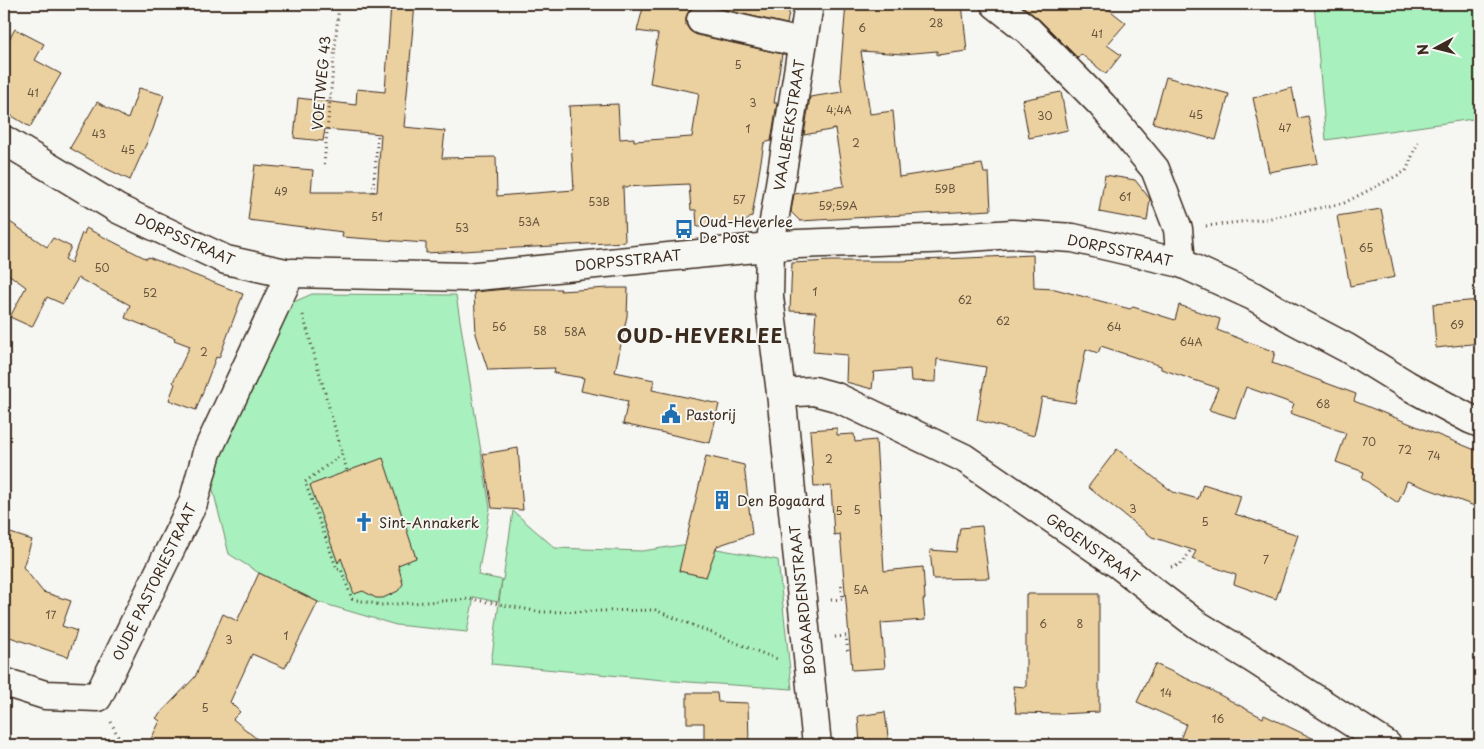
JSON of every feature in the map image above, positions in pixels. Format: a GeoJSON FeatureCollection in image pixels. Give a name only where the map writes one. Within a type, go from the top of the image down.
{"type":"FeatureCollection","features":[{"type":"Feature","properties":{"kind":"street","name":"VAALBEEKSTRAAT"},"geometry":{"type":"LineString","coordinates":[[770,246],[809,4]]}},
{"type":"Feature","properties":{"kind":"street"},"geometry":{"type":"LineString","coordinates":[[995,4],[1029,31],[1102,105],[1154,169],[1178,229],[1181,263]]}},
{"type":"Feature","properties":{"kind":"street"},"geometry":{"type":"LineString","coordinates":[[701,20],[802,43]]}},
{"type":"Feature","properties":{"kind":"street","name":"DORPSSTRAAT"},"geometry":{"type":"LineString","coordinates":[[4,140],[118,209],[226,260],[298,274],[467,277],[798,244],[1012,234],[1073,238],[1181,263],[1253,296],[1347,348],[1407,385],[1480,423]]}},
{"type":"Feature","properties":{"kind":"street","name":"BOGAARDENSTRAAT"},"geometry":{"type":"LineString","coordinates":[[770,246],[769,297],[781,393],[817,745]]}},
{"type":"Feature","properties":{"kind":"street","name":"OUDE PASTORIESTRAAT"},"geometry":{"type":"LineString","coordinates":[[4,682],[45,695],[98,697],[193,504],[207,452],[298,274]]}},
{"type":"Feature","properties":{"kind":"street","name":"GROENSTRAAT"},"geometry":{"type":"LineString","coordinates":[[781,393],[814,391],[836,397],[964,458],[1118,564],[1196,624],[1386,745]]}},
{"type":"Feature","properties":{"kind":"path","name":"VOETWEG 43"},"geometry":{"type":"LineString","coordinates":[[324,164],[339,4]]}},
{"type":"Feature","properties":{"kind":"path"},"geometry":{"type":"LineString","coordinates":[[372,192],[378,134]]}},
{"type":"Feature","properties":{"kind":"path"},"geometry":{"type":"LineString","coordinates":[[1178,229],[1266,219],[1344,203],[1406,171],[1418,142]]}},
{"type":"Feature","properties":{"kind":"path"},"geometry":{"type":"LineString","coordinates":[[298,274],[347,471]]}},
{"type":"Feature","properties":{"kind":"path"},"geometry":{"type":"LineString","coordinates":[[342,454],[305,482],[337,569],[341,569],[352,598],[381,605],[471,599],[541,612],[655,610],[774,658],[782,659]]}},
{"type":"Feature","properties":{"kind":"path"},"geometry":{"type":"LineString","coordinates":[[1171,567],[1179,565],[1185,559],[1190,549]]}},
{"type":"Feature","properties":{"kind":"path"},"geometry":{"type":"LineString","coordinates":[[841,582],[843,599]]}},
{"type":"Feature","properties":{"kind":"path"},"geometry":{"type":"LineString","coordinates":[[846,636],[848,652]]}},
{"type":"Feature","properties":{"kind":"green space"},"geometry":{"type":"Polygon","coordinates":[[[1314,4],[1480,4],[1480,118],[1326,140],[1314,4]]]}},
{"type":"Feature","properties":{"kind":"green space"},"geometry":{"type":"Polygon","coordinates":[[[312,294],[456,295],[490,508],[478,575],[503,580],[513,511],[555,548],[642,551],[689,544],[778,560],[792,689],[674,681],[491,664],[502,580],[498,602],[474,597],[467,632],[396,625],[318,602],[259,573],[229,554],[207,466],[287,305],[312,294]]]}},
{"type":"Feature","properties":{"kind":"building"},"geometry":{"type":"Polygon","coordinates":[[[391,4],[415,4],[404,127],[445,131],[442,158],[496,157],[497,196],[574,190],[569,106],[618,104],[620,139],[634,138],[634,141],[692,137],[699,93],[650,83],[658,34],[637,31],[644,4],[777,4],[790,7],[787,24],[704,5],[696,5],[690,9],[686,17],[686,25],[690,31],[697,35],[782,54],[774,103],[777,103],[771,141],[764,143],[752,216],[742,225],[697,227],[696,210],[691,210],[689,184],[623,187],[625,242],[426,253],[426,243],[342,237],[343,232],[248,220],[255,165],[313,170],[311,192],[377,192],[381,134],[325,129],[323,141],[294,138],[298,98],[356,105],[357,89],[385,92],[391,4]]]}},
{"type":"Feature","properties":{"kind":"building"},"geometry":{"type":"Polygon","coordinates":[[[846,4],[962,4],[967,51],[937,55],[937,51],[903,54],[861,51],[870,114],[893,111],[899,177],[982,164],[984,173],[989,173],[991,210],[800,221],[791,212],[794,194],[844,186],[835,129],[804,135],[810,97],[842,92],[840,76],[846,4]]]}},
{"type":"Feature","properties":{"kind":"building"},"geometry":{"type":"Polygon","coordinates":[[[1020,4],[1102,4],[1126,23],[1107,45],[1121,55],[1106,74],[1081,54],[1078,58],[1040,20],[1020,4]]]}},
{"type":"Feature","properties":{"kind":"building"},"geometry":{"type":"Polygon","coordinates":[[[15,29],[44,44],[35,60],[61,74],[30,127],[4,111],[4,48],[15,29]]]}},
{"type":"Feature","properties":{"kind":"building"},"geometry":{"type":"Polygon","coordinates":[[[1166,77],[1229,94],[1216,140],[1153,123],[1166,77]]]}},
{"type":"Feature","properties":{"kind":"building"},"geometry":{"type":"Polygon","coordinates":[[[139,88],[164,95],[153,129],[130,180],[70,148],[97,102],[128,119],[139,88]]]}},
{"type":"Feature","properties":{"kind":"building"},"geometry":{"type":"Polygon","coordinates":[[[1292,88],[1298,118],[1308,116],[1318,163],[1269,172],[1253,98],[1292,88]]]}},
{"type":"Feature","properties":{"kind":"building"},"geometry":{"type":"Polygon","coordinates":[[[1061,92],[1068,130],[1029,138],[1022,100],[1061,92]]]}},
{"type":"Feature","properties":{"kind":"building"},"geometry":{"type":"Polygon","coordinates":[[[1105,175],[1135,180],[1150,199],[1147,221],[1099,212],[1105,175]]]}},
{"type":"Feature","properties":{"kind":"building"},"geometry":{"type":"Polygon","coordinates":[[[1381,209],[1395,277],[1350,286],[1337,216],[1381,209]]]}},
{"type":"Feature","properties":{"kind":"building"},"geometry":{"type":"Polygon","coordinates":[[[4,218],[47,247],[53,238],[71,247],[65,259],[71,263],[82,233],[84,234],[86,228],[147,259],[148,257],[243,294],[219,358],[216,357],[196,410],[169,400],[175,384],[173,382],[190,346],[125,318],[130,305],[78,278],[63,304],[47,297],[32,327],[10,317],[26,287],[4,271],[4,218]]]}},
{"type":"Feature","properties":{"kind":"building"},"geometry":{"type":"Polygon","coordinates":[[[1033,255],[1034,288],[1055,289],[1130,309],[1133,307],[1175,320],[1179,305],[1220,319],[1217,330],[1275,352],[1272,363],[1356,394],[1354,401],[1480,452],[1480,508],[1407,481],[1398,503],[1362,478],[1364,472],[1336,462],[1346,433],[1290,413],[1294,404],[1246,387],[1235,418],[1209,410],[1218,388],[1101,346],[1098,353],[1086,349],[1075,403],[1042,397],[1034,436],[977,420],[986,367],[937,359],[936,382],[911,381],[910,369],[874,372],[872,389],[846,382],[847,355],[813,352],[816,312],[790,311],[792,263],[900,261],[1033,255]]]}},
{"type":"Feature","properties":{"kind":"building"},"geometry":{"type":"Polygon","coordinates":[[[628,288],[627,316],[615,372],[654,380],[652,390],[719,404],[710,443],[623,424],[628,401],[581,391],[584,378],[554,373],[555,368],[488,370],[476,334],[474,292],[507,289],[561,289],[560,291],[628,288]]]}},
{"type":"Feature","properties":{"kind":"building"},"geometry":{"type":"Polygon","coordinates":[[[1480,300],[1480,343],[1436,348],[1433,304],[1480,300]]]}},
{"type":"Feature","properties":{"kind":"building"},"geometry":{"type":"Polygon","coordinates":[[[837,428],[837,435],[854,434],[855,442],[876,440],[884,571],[923,567],[925,620],[881,623],[885,668],[852,670],[840,534],[834,535],[831,486],[814,487],[810,430],[837,428]]]}},
{"type":"Feature","properties":{"kind":"building"},"geometry":{"type":"Polygon","coordinates":[[[518,448],[523,510],[492,508],[483,454],[518,448]]]}},
{"type":"Feature","properties":{"kind":"building"},"geometry":{"type":"Polygon","coordinates":[[[1117,449],[1173,492],[1198,499],[1203,484],[1241,496],[1235,514],[1298,535],[1276,599],[1234,584],[1236,575],[1192,559],[1196,551],[1152,537],[1088,487],[1117,449]]]}},
{"type":"Feature","properties":{"kind":"building","name":"Den Bogaard"},"geometry":{"type":"Polygon","coordinates":[[[706,456],[744,465],[752,534],[717,546],[706,577],[679,571],[706,456]]]}},
{"type":"Feature","properties":{"kind":"building","name":"Sint-Annakerk"},"geometry":{"type":"Polygon","coordinates":[[[383,458],[416,558],[398,565],[403,584],[398,591],[383,598],[376,598],[363,591],[354,594],[341,558],[338,563],[310,485],[383,458]]]}},
{"type":"Feature","properties":{"kind":"building"},"geometry":{"type":"Polygon","coordinates":[[[982,526],[989,578],[933,579],[930,550],[956,552],[960,528],[982,526]]]}},
{"type":"Feature","properties":{"kind":"building"},"geometry":{"type":"Polygon","coordinates":[[[4,531],[32,540],[23,567],[43,592],[71,601],[62,626],[77,631],[68,657],[4,635],[4,531]]]}},
{"type":"Feature","properties":{"kind":"building"},"geometry":{"type":"Polygon","coordinates":[[[259,573],[318,602],[285,668],[252,654],[230,702],[240,712],[233,719],[264,745],[148,745],[160,721],[156,718],[195,677],[223,614],[237,621],[259,573]]]}},
{"type":"Feature","properties":{"kind":"building"},"geometry":{"type":"Polygon","coordinates":[[[1026,594],[1099,594],[1099,712],[1059,714],[1016,713],[1013,686],[1026,687],[1026,594]]]}},
{"type":"Feature","properties":{"kind":"building"},"geometry":{"type":"Polygon","coordinates":[[[1155,664],[1203,686],[1263,718],[1264,715],[1327,745],[1178,745],[1186,724],[1137,702],[1155,664]]]}},
{"type":"Feature","properties":{"kind":"building"},"geometry":{"type":"Polygon","coordinates":[[[687,693],[717,693],[718,702],[748,703],[749,745],[704,745],[704,723],[687,723],[687,693]]]}},
{"type":"Feature","properties":{"kind":"building"},"geometry":{"type":"Polygon","coordinates":[[[885,712],[889,745],[860,745],[858,716],[885,712]]]}},
{"type":"Feature","properties":{"kind":"place","name":"Oud-Heverlee De Post"},"geometry":{"type":"Point","coordinates":[684,229]}},
{"type":"Feature","properties":{"kind":"place","name":"Pastorij"},"geometry":{"type":"Point","coordinates":[671,414]}},
{"type":"Feature","properties":{"kind":"place","name":"Den Bogaard"},"geometry":{"type":"Point","coordinates":[722,500]}},
{"type":"Feature","properties":{"kind":"place","name":"Sint-Annakerk"},"geometry":{"type":"Point","coordinates":[364,522]}},
{"type":"Feature","properties":{"kind":"district","name":"OUD-HEVERLEE"},"geometry":{"type":"Point","coordinates":[700,335]}}]}
